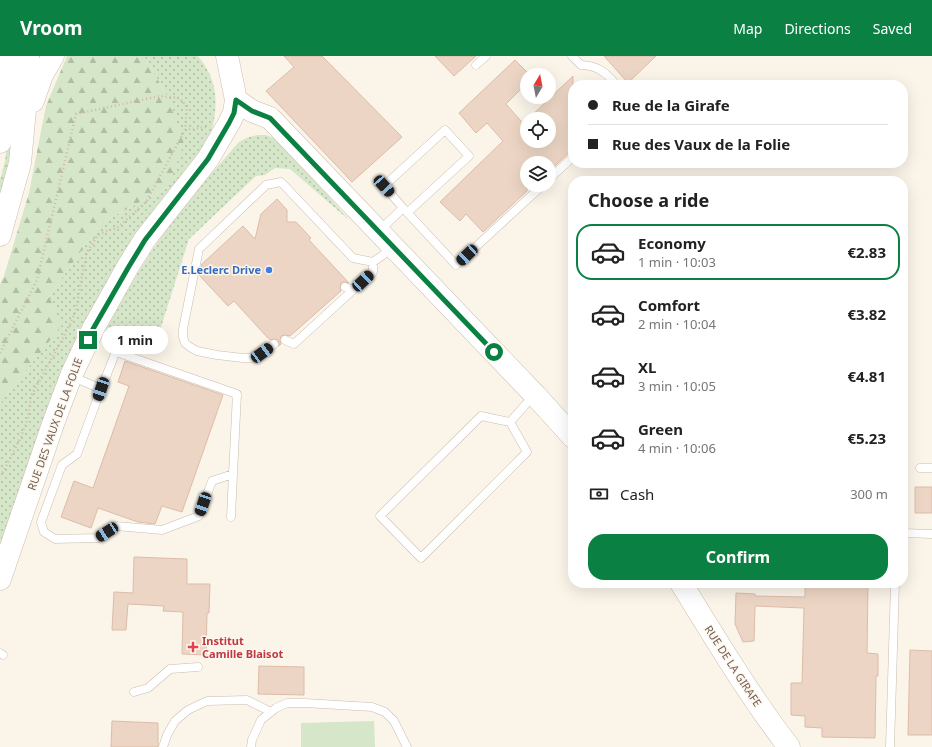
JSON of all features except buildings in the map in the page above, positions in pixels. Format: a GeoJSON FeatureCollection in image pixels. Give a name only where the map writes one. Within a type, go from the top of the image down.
{"type":"FeatureCollection","features":[{"type":"Feature","properties":{"kind":"street"},"geometry":{"type":"LineString","coordinates":[[0,142],[3,125],[7,56]]}},
{"type":"Feature","properties":{"kind":"street"},"geometry":{"type":"LineString","coordinates":[[20,163],[26,99],[28,56]]}},
{"type":"Feature","properties":{"kind":"street"},"geometry":{"type":"LineString","coordinates":[[0,235],[20,163],[34,98],[42,75],[53,56]]}},
{"type":"Feature","properties":{"kind":"street"},"geometry":{"type":"LineString","coordinates":[[226,56],[236,100],[252,111],[270,118],[535,394],[568,430]]}},
{"type":"Feature","properties":{"kind":"street","name":"RUE DES VAUX DE LA FOLIE"},"geometry":{"type":"LineString","coordinates":[[0,579],[53,424],[71,376],[93,329],[145,240],[208,159],[234,113],[236,100]]}},
{"type":"Feature","properties":{"kind":"street","name":"RUE DE LA GIRAFE"},"geometry":{"type":"LineString","coordinates":[[684,588],[750,692],[788,747]]}},
{"type":"Feature","properties":{"kind":"lane"},"geometry":{"type":"LineString","coordinates":[[476,65],[486,56]]}},
{"type":"Feature","properties":{"kind":"lane"},"geometry":{"type":"LineString","coordinates":[[572,56],[582,65],[590,65],[602,70],[612,80]]}},
{"type":"Feature","properties":{"kind":"lane"},"geometry":{"type":"LineString","coordinates":[[274,344],[257,356],[243,358],[198,351],[185,343],[183,337],[183,329],[199,249],[266,185],[282,182],[353,258],[373,262],[383,255],[385,238],[406,210],[469,156],[445,130],[384,186],[406,210],[456,265],[534,192]]}},
{"type":"Feature","properties":{"kind":"lane"},"geometry":{"type":"LineString","coordinates":[[556,173],[568,162]]}},
{"type":"Feature","properties":{"kind":"lane"},"geometry":{"type":"LineString","coordinates":[[285,340],[294,344],[373,272],[373,262]]}},
{"type":"Feature","properties":{"kind":"lane"},"geometry":{"type":"LineString","coordinates":[[345,288],[353,290]]}},
{"type":"Feature","properties":{"kind":"lane"},"geometry":{"type":"LineString","coordinates":[[231,517],[237,394],[119,353],[115,354],[77,454],[62,465],[41,522],[44,532],[55,539],[98,538],[116,526],[162,530],[199,516],[212,481],[233,474]]}},
{"type":"Feature","properties":{"kind":"lane"},"geometry":{"type":"LineString","coordinates":[[71,376],[101,389]]}},
{"type":"Feature","properties":{"kind":"lane"},"geometry":{"type":"LineString","coordinates":[[510,422],[535,394]]}},
{"type":"Feature","properties":{"kind":"lane"},"geometry":{"type":"LineString","coordinates":[[481,416],[510,422],[527,452],[420,558],[380,516],[481,416]]}},
{"type":"Feature","properties":{"kind":"lane"},"geometry":{"type":"LineString","coordinates":[[920,468],[932,468]]}},
{"type":"Feature","properties":{"kind":"lane"},"geometry":{"type":"LineString","coordinates":[[908,533],[932,534]]}},
{"type":"Feature","properties":{"kind":"lane"},"geometry":{"type":"LineString","coordinates":[[890,747],[895,588]]}},
{"type":"Feature","properties":{"kind":"lane"},"geometry":{"type":"LineString","coordinates":[[134,692],[148,688],[170,669],[198,667]]}},
{"type":"Feature","properties":{"kind":"lane"},"geometry":{"type":"LineString","coordinates":[[163,747],[167,735],[175,722],[188,710],[208,701],[247,700],[271,712]]}},
{"type":"Feature","properties":{"kind":"lane"},"geometry":{"type":"LineString","coordinates":[[251,747],[252,740],[261,720],[276,708],[287,703],[372,708],[385,712],[394,721],[407,747]]}},
{"type":"Feature","properties":{"kind":"path"},"geometry":{"type":"LineString","coordinates":[[0,353],[37,280],[76,114],[160,96],[179,98],[187,106],[185,130],[146,202],[117,228],[97,236],[87,252],[76,311],[64,336],[30,396],[28,418],[21,437],[3,472],[0,473]]}},
{"type":"Feature","properties":{"kind":"path"},"geometry":{"type":"LineString","coordinates":[[185,130],[211,126]]}},
{"type":"Feature","properties":{"kind":"green space"},"geometry":{"type":"Polygon","coordinates":[[[67,56],[144,56],[169,99],[184,144],[168,187],[101,223],[49,296],[62,325],[0,404],[0,284],[4,276],[29,193],[46,106],[67,56]]]}},
{"type":"Feature","properties":{"kind":"green space"},"geometry":{"type":"Polygon","coordinates":[[[144,56],[198,56],[205,66],[214,86],[216,106],[210,139],[156,211],[0,554],[0,404],[61,325],[49,296],[101,223],[168,187],[169,99],[144,56]]]}},
{"type":"Feature","properties":{"kind":"green space"},"geometry":{"type":"Polygon","coordinates":[[[12,106],[11,162],[0,209],[0,180],[5,161],[12,106]]]}},
{"type":"Feature","properties":{"kind":"green space"},"geometry":{"type":"Polygon","coordinates":[[[266,135],[280,142],[349,220],[290,169],[275,168],[265,175],[256,176],[189,239],[154,349],[105,331],[124,296],[159,240],[207,178],[238,143],[253,136],[266,135]]]}},
{"type":"Feature","properties":{"kind":"green space"},"geometry":{"type":"Polygon","coordinates":[[[374,721],[375,747],[301,747],[301,723],[374,721]]]}},
{"type":"Feature","properties":{"kind":"place","name":"E.Leclerc Drive"},"geometry":{"type":"Point","coordinates":[269,270]}},
{"type":"Feature","properties":{"kind":"place","name":"Institut Camille Blaisot"},"geometry":{"type":"Point","coordinates":[193,647]}},
{"type":"Feature","properties":{"kind":"route"},"geometry":{"type":"LineString","coordinates":[[88,340],[145,240],[208,159],[234,113],[236,100],[252,111],[270,118],[494,352]]}}]}
